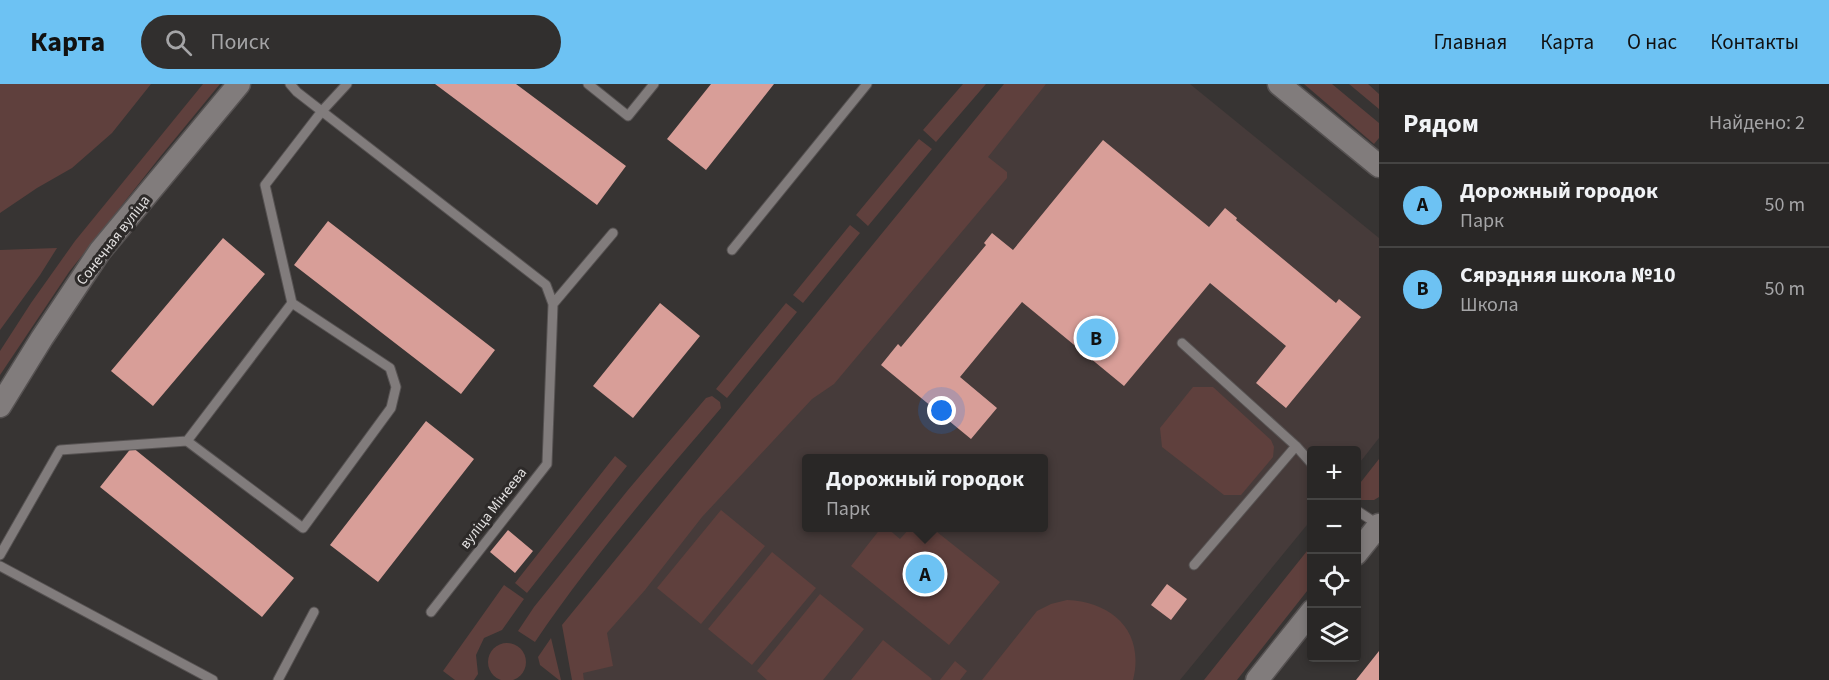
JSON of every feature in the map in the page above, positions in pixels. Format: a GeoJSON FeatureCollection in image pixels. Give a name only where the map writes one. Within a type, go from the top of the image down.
{"type":"FeatureCollection","features":[{"type":"Feature","properties":{"kind":"street","name":"Сонечная вуліца"},"geometry":{"type":"LineString","coordinates":[[0,406],[100,251],[239,84]]}},
{"type":"Feature","properties":{"kind":"street"},"geometry":{"type":"LineString","coordinates":[[1279,84],[1379,166]]}},
{"type":"Feature","properties":{"kind":"street"},"geometry":{"type":"LineString","coordinates":[[1361,548],[1379,525]]}},
{"type":"Feature","properties":{"kind":"street"},"geometry":{"type":"LineString","coordinates":[[1257,680],[1307,616]]}},
{"type":"Feature","properties":{"kind":"lane"},"geometry":{"type":"LineString","coordinates":[[290,84],[297,92],[546,285],[553,304],[613,233]]}},
{"type":"Feature","properties":{"kind":"lane"},"geometry":{"type":"LineString","coordinates":[[0,555],[60,450],[187,441],[303,528],[391,408],[396,387],[390,368],[292,303],[265,184],[346,84]]}},
{"type":"Feature","properties":{"kind":"lane"},"geometry":{"type":"LineString","coordinates":[[588,84],[628,116],[654,84]]}},
{"type":"Feature","properties":{"kind":"lane"},"geometry":{"type":"LineString","coordinates":[[732,250],[867,84]]}},
{"type":"Feature","properties":{"kind":"lane"},"geometry":{"type":"LineString","coordinates":[[187,441],[292,303]]}},
{"type":"Feature","properties":{"kind":"lane","name":"вуліца Мінеева"},"geometry":{"type":"LineString","coordinates":[[431,612],[547,464],[553,304]]}},
{"type":"Feature","properties":{"kind":"lane"},"geometry":{"type":"LineString","coordinates":[[1182,343],[1296,446],[1307,459]]}},
{"type":"Feature","properties":{"kind":"lane"},"geometry":{"type":"LineString","coordinates":[[1194,565],[1296,446]]}},
{"type":"Feature","properties":{"kind":"lane"},"geometry":{"type":"LineString","coordinates":[[1361,513],[1379,525]]}},
{"type":"Feature","properties":{"kind":"lane"},"geometry":{"type":"LineString","coordinates":[[0,566],[213,680]]}},
{"type":"Feature","properties":{"kind":"lane"},"geometry":{"type":"LineString","coordinates":[[278,680],[314,612]]}},
{"type":"Feature","properties":{"kind":"shaded area"},"geometry":{"type":"Polygon","coordinates":[[[0,84],[151,84],[112,133],[72,168],[0,213],[0,84]]]}},
{"type":"Feature","properties":{"kind":"shaded area"},"geometry":{"type":"Polygon","coordinates":[[[203,84],[220,84],[69,272],[0,375],[0,351],[31,303],[75,241],[203,84]]]}},
{"type":"Feature","properties":{"kind":"shaded area"},"geometry":{"type":"Polygon","coordinates":[[[963,84],[986,84],[936,142],[923,130],[963,84]]]}},
{"type":"Feature","properties":{"kind":"shaded area"},"geometry":{"type":"Polygon","coordinates":[[[1004,84],[1046,84],[988,157],[1007,172],[1007,178],[834,384],[812,399],[702,517],[645,590],[607,633],[613,666],[583,673],[584,680],[572,680],[562,625],[1004,84]]]}},
{"type":"Feature","properties":{"kind":"shaded area"},"geometry":{"type":"Polygon","coordinates":[[[1025,84],[1190,84],[1379,238],[1379,438],[1361,461],[1361,446],[1307,446],[1307,525],[1180,680],[584,680],[574,632],[1025,84]]]}},
{"type":"Feature","properties":{"kind":"shaded area"},"geometry":{"type":"Polygon","coordinates":[[[1304,84],[1332,84],[1379,123],[1379,138],[1374,144],[1304,84]]]}},
{"type":"Feature","properties":{"kind":"shaded area"},"geometry":{"type":"Polygon","coordinates":[[[1349,84],[1368,84],[1379,94],[1379,109],[1349,84]]]}},
{"type":"Feature","properties":{"kind":"shaded area"},"geometry":{"type":"Polygon","coordinates":[[[919,139],[932,149],[868,226],[856,215],[919,139]]]}},
{"type":"Feature","properties":{"kind":"shaded area"},"geometry":{"type":"Polygon","coordinates":[[[850,225],[860,233],[803,303],[793,295],[850,225]]]}},
{"type":"Feature","properties":{"kind":"shaded area"},"geometry":{"type":"Polygon","coordinates":[[[57,248],[40,275],[0,330],[0,250],[57,248]]]}},
{"type":"Feature","properties":{"kind":"shaded area"},"geometry":{"type":"Polygon","coordinates":[[[786,303],[797,312],[727,398],[716,389],[786,303]]]}},
{"type":"Feature","properties":{"kind":"shaded area"},"geometry":{"type":"Polygon","coordinates":[[[1193,387],[1213,387],[1271,440],[1274,447],[1273,457],[1241,495],[1224,495],[1162,447],[1160,428],[1193,387]]]}},
{"type":"Feature","properties":{"kind":"shaded area"},"geometry":{"type":"Polygon","coordinates":[[[712,396],[720,402],[721,408],[601,552],[535,642],[518,631],[534,607],[628,490],[706,398],[712,396]]]}},
{"type":"Feature","properties":{"kind":"shaded area"},"geometry":{"type":"Polygon","coordinates":[[[615,456],[627,466],[527,593],[515,583],[615,456]]]}},
{"type":"Feature","properties":{"kind":"shaded area"},"geometry":{"type":"Polygon","coordinates":[[[1379,459],[1379,497],[1374,500],[1361,500],[1361,482],[1379,459]]]}},
{"type":"Feature","properties":{"kind":"shaded area"},"geometry":{"type":"Polygon","coordinates":[[[721,510],[765,546],[701,624],[657,588],[721,510]]]}},
{"type":"Feature","properties":{"kind":"shaded area"},"geometry":{"type":"Polygon","coordinates":[[[878,532],[892,532],[900,539],[906,532],[937,532],[1000,582],[949,645],[851,566],[878,532]]]}},
{"type":"Feature","properties":{"kind":"shaded area"},"geometry":{"type":"Polygon","coordinates":[[[1307,551],[1307,591],[1237,680],[1204,680],[1307,551]]]}},
{"type":"Feature","properties":{"kind":"shaded area"},"geometry":{"type":"Polygon","coordinates":[[[772,552],[816,588],[752,665],[708,629],[772,552]]]}},
{"type":"Feature","properties":{"kind":"shaded area"},"geometry":{"type":"Polygon","coordinates":[[[504,585],[524,599],[502,630],[484,638],[476,655],[478,674],[474,680],[455,680],[443,671],[504,585]]]}},
{"type":"Feature","properties":{"kind":"shaded area"},"geometry":{"type":"Polygon","coordinates":[[[820,594],[864,629],[823,680],[767,680],[757,671],[820,594]]]}},
{"type":"Feature","properties":{"kind":"shaded area"},"geometry":{"type":"Polygon","coordinates":[[[1067,600],[1098,607],[1122,623],[1130,634],[1134,648],[1133,680],[982,680],[1037,611],[1067,600]]]}},
{"type":"Feature","properties":{"kind":"shaded area"},"geometry":{"type":"Polygon","coordinates":[[[551,638],[561,680],[540,665],[538,657],[551,638]]]}},
{"type":"Feature","properties":{"kind":"shaded area"},"geometry":{"type":"Polygon","coordinates":[[[883,640],[932,679],[851,680],[883,640]]]}},
{"type":"Feature","properties":{"kind":"shaded area"},"geometry":{"type":"Polygon","coordinates":[[[507,643],[521,648],[526,662],[521,676],[507,681],[493,676],[488,662],[493,648],[507,643]]]}},
{"type":"Feature","properties":{"kind":"shaded area"},"geometry":{"type":"Polygon","coordinates":[[[955,661],[967,671],[960,680],[940,680],[955,661]]]}},
{"type":"Feature","properties":{"kind":"building"},"geometry":{"type":"Polygon","coordinates":[[[435,84],[516,84],[626,166],[597,205],[435,84]]]}},
{"type":"Feature","properties":{"kind":"building"},"geometry":{"type":"Polygon","coordinates":[[[711,84],[774,84],[706,170],[667,139],[711,84]]]}},
{"type":"Feature","properties":{"kind":"building"},"geometry":{"type":"Polygon","coordinates":[[[1103,140],[1209,227],[1225,208],[1237,218],[1236,220],[1336,303],[1339,299],[1361,317],[1286,408],[1256,383],[1286,346],[1210,283],[1124,386],[1022,302],[960,377],[997,408],[971,439],[881,365],[898,344],[901,347],[986,245],[984,243],[992,233],[1013,250],[1103,140]]]}},
{"type":"Feature","properties":{"kind":"building"},"geometry":{"type":"Polygon","coordinates":[[[328,221],[495,350],[461,394],[294,265],[328,221]]]}},
{"type":"Feature","properties":{"kind":"building"},"geometry":{"type":"Polygon","coordinates":[[[223,238],[265,274],[153,406],[111,371],[223,238]]]}},
{"type":"Feature","properties":{"kind":"building"},"geometry":{"type":"Polygon","coordinates":[[[660,303],[700,336],[633,418],[593,386],[660,303]]]}},
{"type":"Feature","properties":{"kind":"building"},"geometry":{"type":"Polygon","coordinates":[[[426,421],[474,459],[378,582],[330,545],[426,421]]]}},
{"type":"Feature","properties":{"kind":"building"},"geometry":{"type":"Polygon","coordinates":[[[132,447],[294,578],[262,617],[100,487],[132,447]]]}},
{"type":"Feature","properties":{"kind":"building"},"geometry":{"type":"Polygon","coordinates":[[[508,530],[533,551],[515,573],[490,552],[508,530]]]}},
{"type":"Feature","properties":{"kind":"building"},"geometry":{"type":"Polygon","coordinates":[[[1167,584],[1187,599],[1171,620],[1151,605],[1167,584]]]}},
{"type":"Feature","properties":{"kind":"building"},"geometry":{"type":"Polygon","coordinates":[[[1379,651],[1379,680],[1356,680],[1379,651]]]}},
{"type":"Feature","properties":{"kind":"place","name":"Сярэдняя школа №10"},"geometry":{"type":"Point","coordinates":[1096,338]}},
{"type":"Feature","properties":{"kind":"place","name":"Дорожный городок"},"geometry":{"type":"Point","coordinates":[925,574]}}]}
